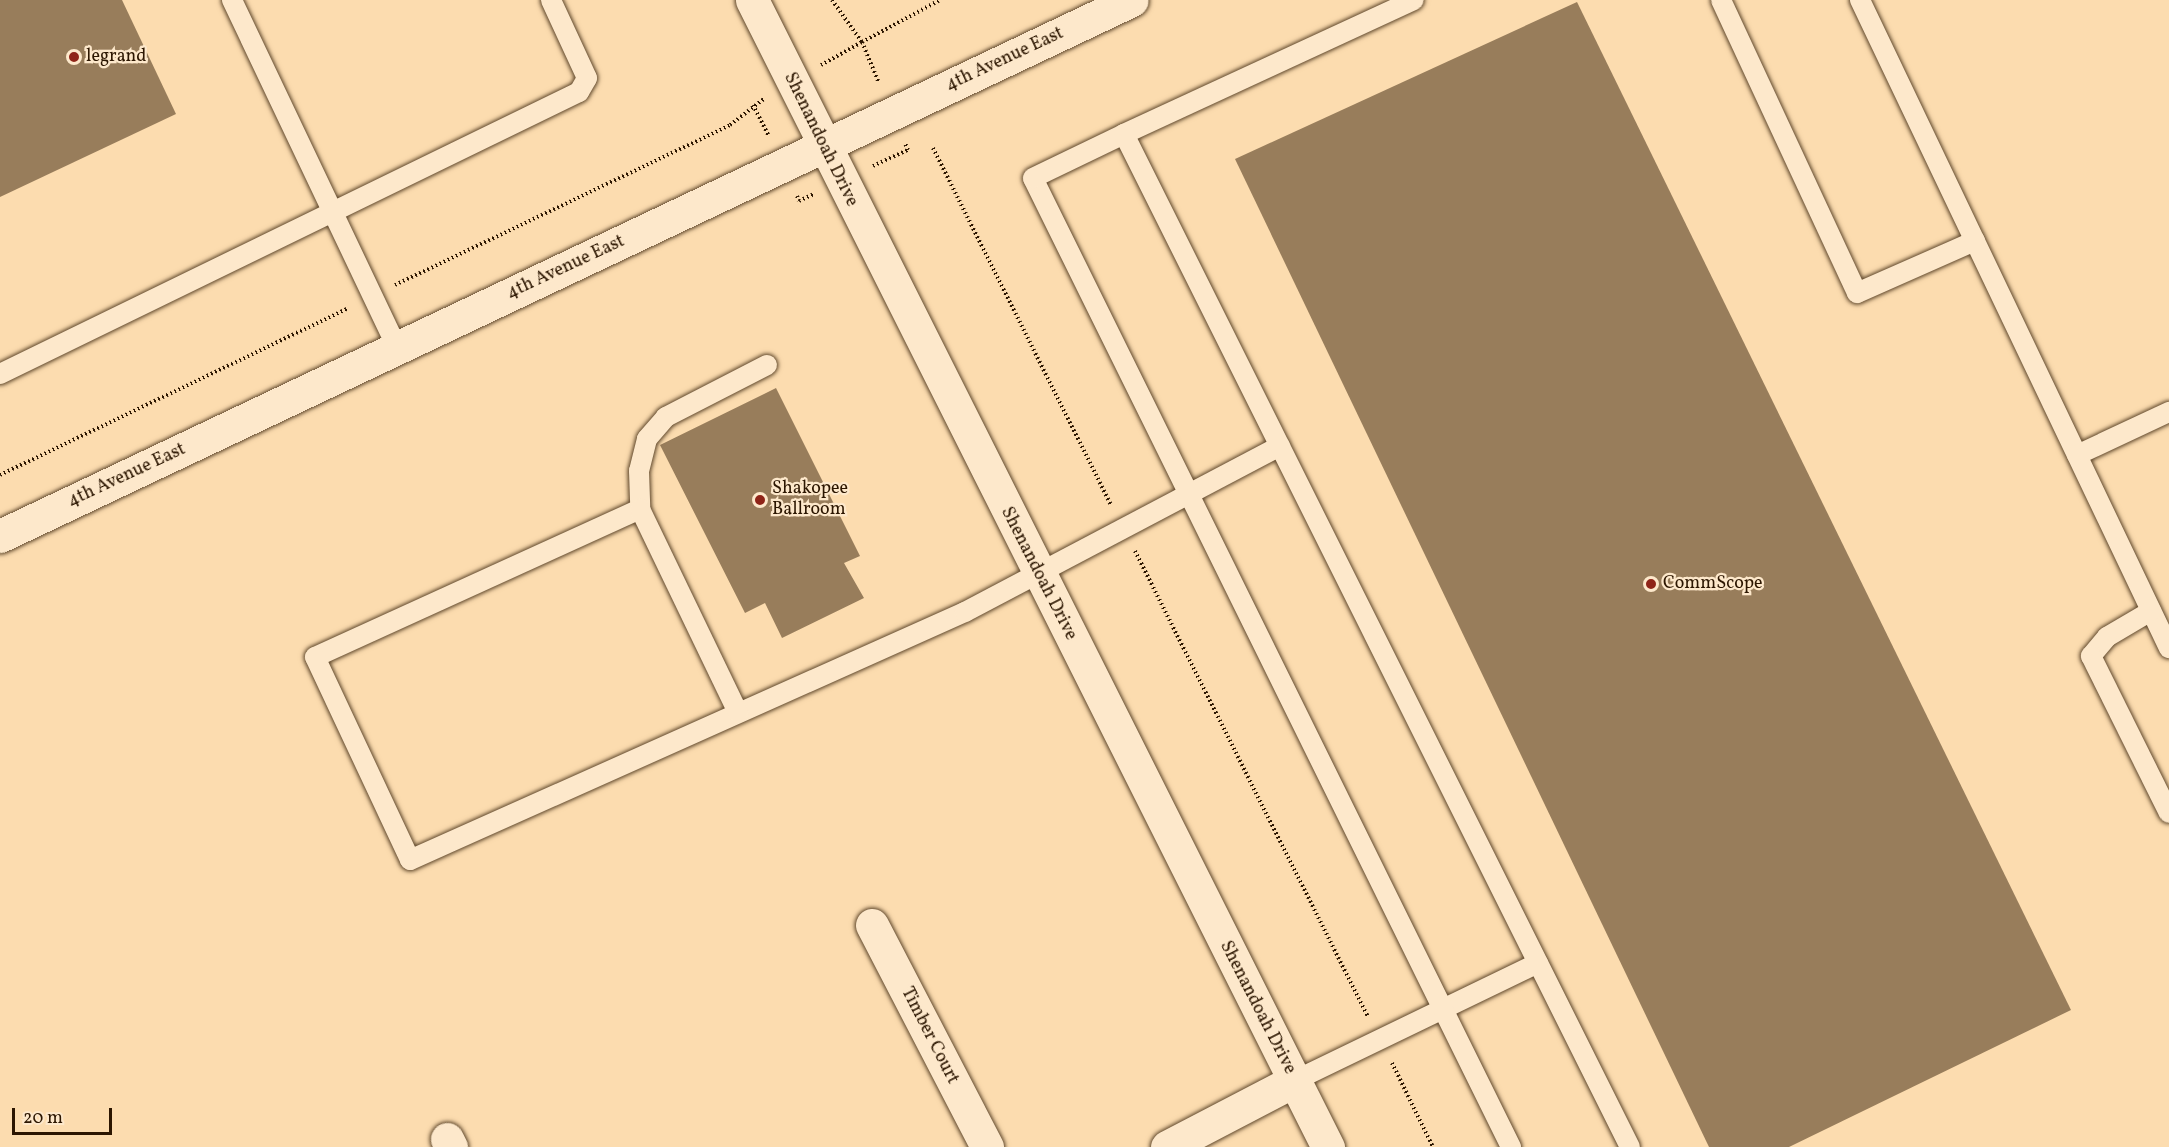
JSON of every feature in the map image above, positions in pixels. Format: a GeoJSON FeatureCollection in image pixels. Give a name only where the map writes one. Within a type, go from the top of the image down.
{"type":"FeatureCollection","features":[{"type":"Feature","properties":{"kind":"street","name":"Shenandoah Drive"},"geometry":{"type":"LineString","coordinates":[[752,0],[823,146],[1328,1147]]}},
{"type":"Feature","properties":{"kind":"street","name":"4th Avenue East"},"geometry":{"type":"LineString","coordinates":[[0,536],[1131,0]]}},
{"type":"Feature","properties":{"kind":"street","name":"Timber Court"},"geometry":{"type":"LineString","coordinates":[[872,925],[987,1147]]}},
{"type":"Feature","properties":{"kind":"street"},"geometry":{"type":"LineString","coordinates":[[1167,1147],[1294,1081]]}},
{"type":"Feature","properties":{"kind":"lane"},"geometry":{"type":"LineString","coordinates":[[232,0],[329,210],[397,348]]}},
{"type":"Feature","properties":{"kind":"lane"},"geometry":{"type":"LineString","coordinates":[[0,374],[329,210],[579,92],[587,78],[550,0]]}},
{"type":"Feature","properties":{"kind":"lane"},"geometry":{"type":"LineString","coordinates":[[1414,0],[1033,178],[1511,1147]]}},
{"type":"Feature","properties":{"kind":"lane"},"geometry":{"type":"LineString","coordinates":[[1720,0],[1857,293],[1975,241]]}},
{"type":"Feature","properties":{"kind":"lane"},"geometry":{"type":"LineString","coordinates":[[1860,0],[2169,648]]}},
{"type":"Feature","properties":{"kind":"lane"},"geometry":{"type":"LineString","coordinates":[[1124,134],[1630,1147]]}},
{"type":"Feature","properties":{"kind":"lane"},"geometry":{"type":"LineString","coordinates":[[738,713],[640,509],[639,471],[647,439],[660,424],[767,365]]}},
{"type":"Feature","properties":{"kind":"lane"},"geometry":{"type":"LineString","coordinates":[[2077,455],[2169,412]]}},
{"type":"Feature","properties":{"kind":"lane"},"geometry":{"type":"LineString","coordinates":[[640,509],[315,657],[410,860],[964,612],[1036,570],[1280,446]]}},
{"type":"Feature","properties":{"kind":"lane"},"geometry":{"type":"LineString","coordinates":[[2151,610],[2107,637],[2091,656],[2169,813]]}},
{"type":"Feature","properties":{"kind":"lane"},"geometry":{"type":"LineString","coordinates":[[1294,1081],[1381,1041],[1442,1008],[1538,963]]}},
{"type":"Feature","properties":{"kind":"path"},"geometry":{"type":"LineString","coordinates":[[832,0],[862,42],[940,0]]}},
{"type":"Feature","properties":{"kind":"path"},"geometry":{"type":"LineString","coordinates":[[730,125],[753,105]]}},
{"type":"Feature","properties":{"kind":"path"},"geometry":{"type":"LineString","coordinates":[[933,148],[1433,1147]]}},
{"type":"Feature","properties":{"kind":"building","name":"legrand"},"geometry":{"type":"Polygon","coordinates":[[[0,0],[122,0],[176,114],[0,197],[0,0]]]}},
{"type":"Feature","properties":{"kind":"building","name":"CommScope"},"geometry":{"type":"Polygon","coordinates":[[[1577,2],[2071,1010],[1789,1147],[1709,1147],[1235,159],[1577,2]]]}},
{"type":"Feature","properties":{"kind":"building","name":"Shakopee Ballroom"},"geometry":{"type":"Polygon","coordinates":[[[776,388],[860,556],[844,563],[864,598],[782,638],[765,603],[745,613],[660,445],[776,388]]]}},
{"type":"Feature","properties":{"kind":"place","name":"legrand"},"geometry":{"type":"Point","coordinates":[74,57]}},
{"type":"Feature","properties":{"kind":"place","name":"Shakopee Ballroom"},"geometry":{"type":"Point","coordinates":[760,500]}},
{"type":"Feature","properties":{"kind":"place","name":"CommScope"},"geometry":{"type":"Point","coordinates":[1651,584]}}]}
